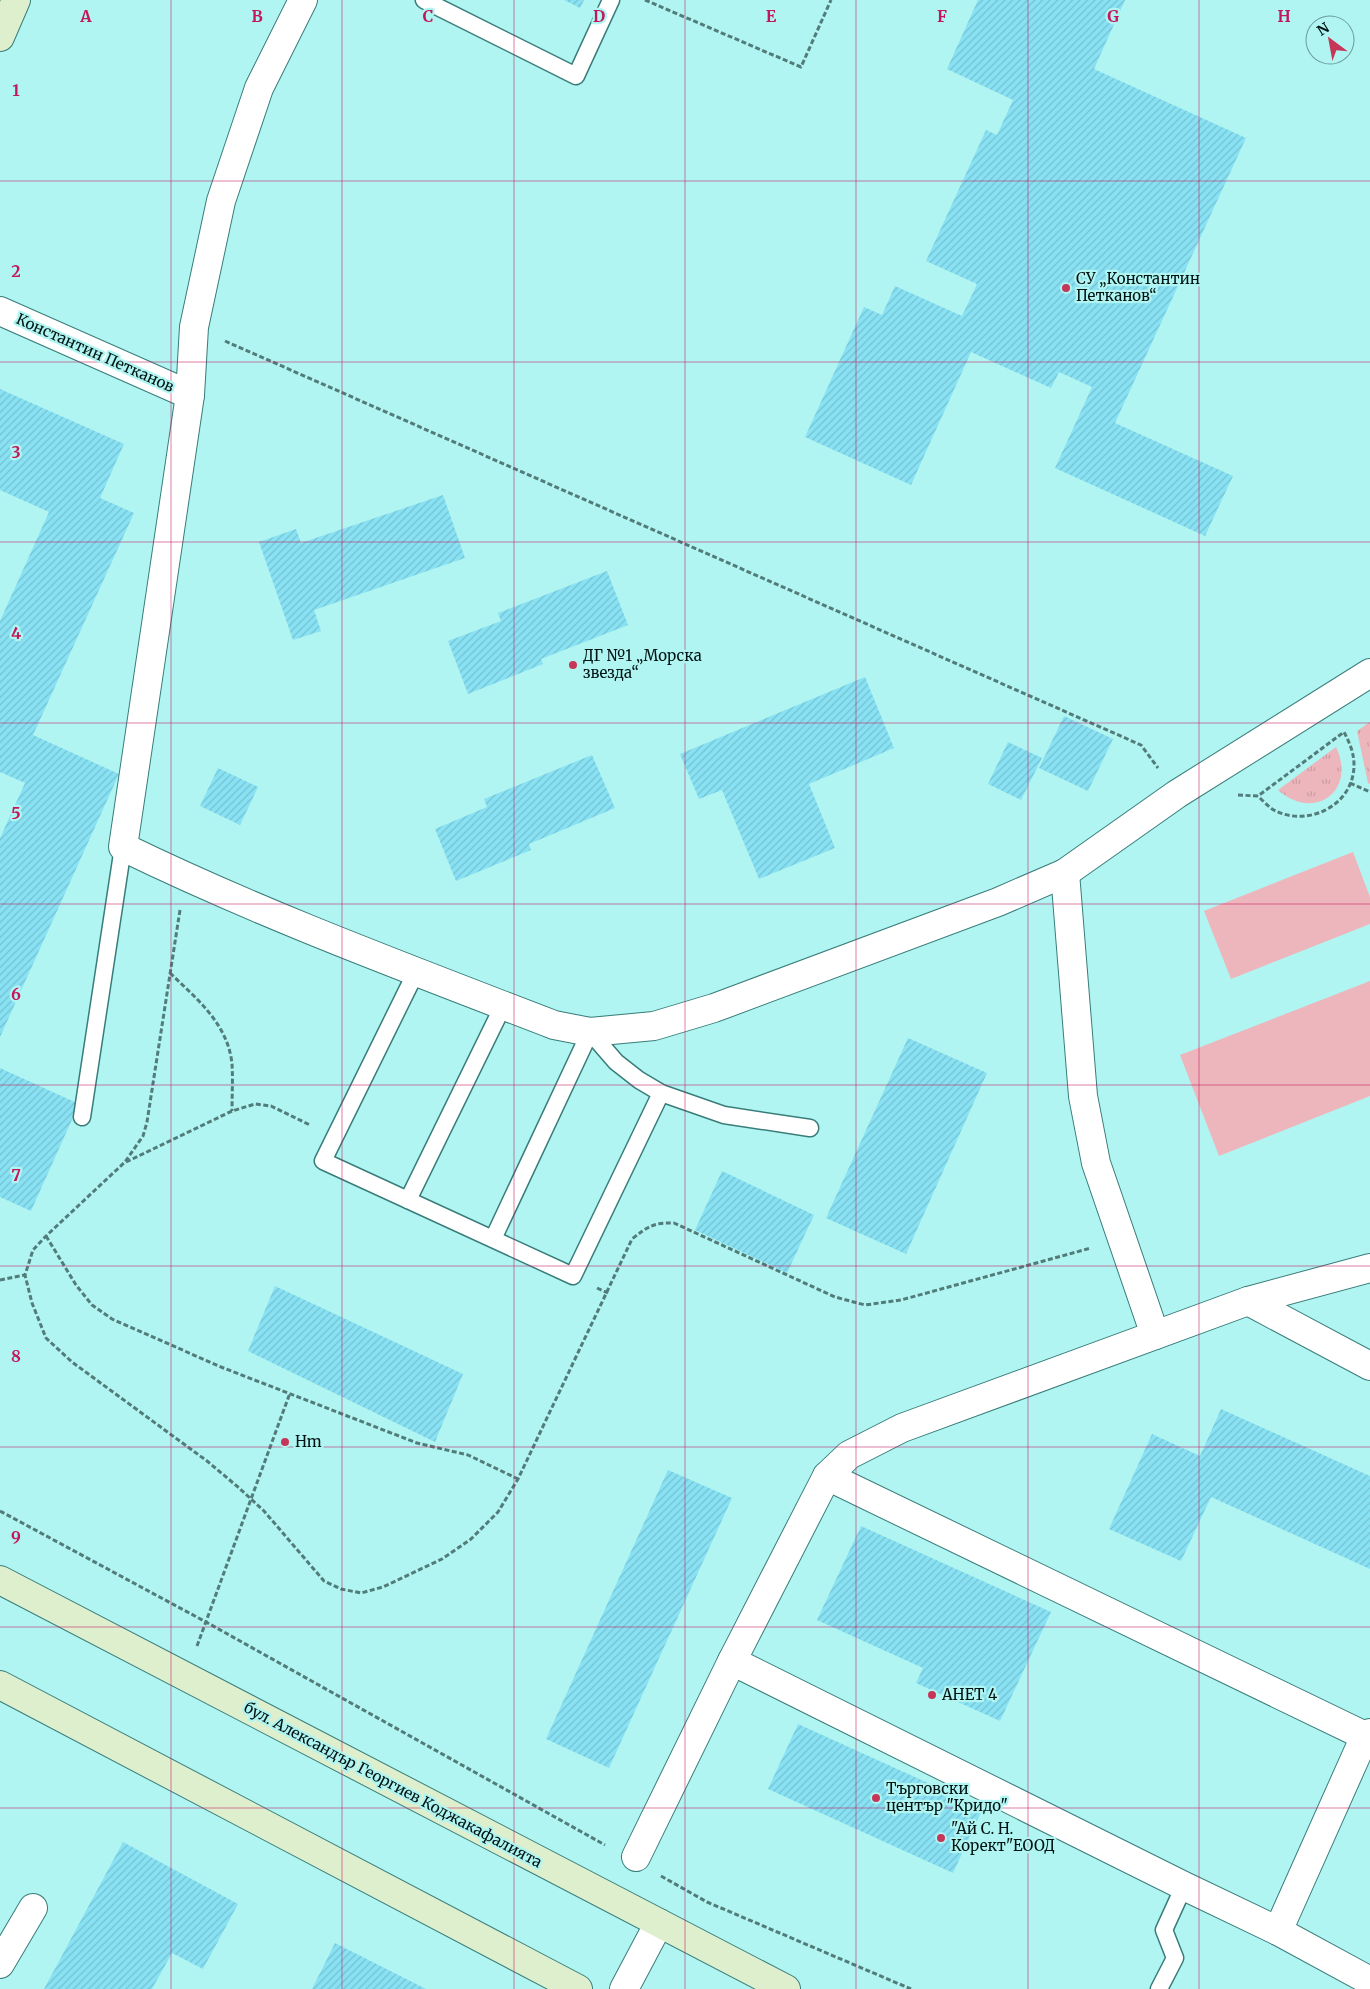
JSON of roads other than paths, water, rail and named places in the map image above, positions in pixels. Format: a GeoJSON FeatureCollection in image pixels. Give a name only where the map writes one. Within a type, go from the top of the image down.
{"type":"FeatureCollection","features":[{"type":"Feature","properties":{"kind":"main road"},"geometry":{"type":"LineString","coordinates":[[0,37],[16,0]]}},
{"type":"Feature","properties":{"kind":"main road","name":"бул. Александър Георгиев Коджакафалията"},"geometry":{"type":"LineString","coordinates":[[0,1580],[786,1989]]}},
{"type":"Feature","properties":{"kind":"main road"},"geometry":{"type":"LineString","coordinates":[[0,1684],[578,1989]]}},
{"type":"Feature","properties":{"kind":"street"},"geometry":{"type":"LineString","coordinates":[[303,0],[259,88],[221,201],[194,327],[190,395],[123,847],[186,877],[341,943],[554,1025],[590,1032],[654,1026],[714,1008],[998,902],[1065,873],[1178,794],[1370,673]]}},
{"type":"Feature","properties":{"kind":"street","name":"Константин Петканов"},"geometry":{"type":"LineString","coordinates":[[0,311],[190,395]]}},
{"type":"Feature","properties":{"kind":"street"},"geometry":{"type":"LineString","coordinates":[[1065,873],[1083,1096],[1096,1163],[1154,1335]]}},
{"type":"Feature","properties":{"kind":"street"},"geometry":{"type":"LineString","coordinates":[[636,1857],[732,1661],[827,1476],[849,1455],[902,1428],[1248,1301],[1370,1268]]}},
{"type":"Feature","properties":{"kind":"street"},"geometry":{"type":"LineString","coordinates":[[1248,1301],[1370,1366]]}},
{"type":"Feature","properties":{"kind":"street"},"geometry":{"type":"LineString","coordinates":[[827,1476],[1367,1735],[1278,1931]]}},
{"type":"Feature","properties":{"kind":"street"},"geometry":{"type":"LineString","coordinates":[[732,1661],[1278,1931],[1370,1981]]}},
{"type":"Feature","properties":{"kind":"street"},"geometry":{"type":"LineString","coordinates":[[0,1964],[33,1908]]}},
{"type":"Feature","properties":{"kind":"street"},"geometry":{"type":"LineString","coordinates":[[624,1989],[659,1923]]}},
{"type":"Feature","properties":{"kind":"lane"},"geometry":{"type":"LineString","coordinates":[[424,0],[576,76],[611,0]]}},
{"type":"Feature","properties":{"kind":"lane"},"geometry":{"type":"LineString","coordinates":[[82,1117],[123,847]]}},
{"type":"Feature","properties":{"kind":"lane"},"geometry":{"type":"LineString","coordinates":[[416,972],[323,1161],[572,1276],[661,1093]]}},
{"type":"Feature","properties":{"kind":"lane"},"geometry":{"type":"LineString","coordinates":[[408,1200],[503,1006]]}},
{"type":"Feature","properties":{"kind":"lane"},"geometry":{"type":"LineString","coordinates":[[493,1239],[590,1032],[616,1062],[639,1080],[661,1093],[724,1115],[810,1128]]}},
{"type":"Feature","properties":{"kind":"lane"},"geometry":{"type":"LineString","coordinates":[[1159,1989],[1175,1958],[1164,1930],[1184,1886]]}},
{"type":"Feature","properties":{"kind":"place","name":"СУ „Константин Петканов“"},"geometry":{"type":"Point","coordinates":[1066,288]}},
{"type":"Feature","properties":{"kind":"place","name":"ДГ №1 „Морска звезда“"},"geometry":{"type":"Point","coordinates":[573,665]}},
{"type":"Feature","properties":{"kind":"place","name":"Hm"},"geometry":{"type":"Point","coordinates":[285,1442]}},
{"type":"Feature","properties":{"kind":"place","name":"АНЕТ 4"},"geometry":{"type":"Point","coordinates":[932,1695]}},
{"type":"Feature","properties":{"kind":"place","name":"Търговски център \"Кридо\""},"geometry":{"type":"Point","coordinates":[876,1798]}},
{"type":"Feature","properties":{"kind":"place","name":"\"Ай С. Н. Корект\"ЕООД"},"geometry":{"type":"Point","coordinates":[941,1838]}}]}
